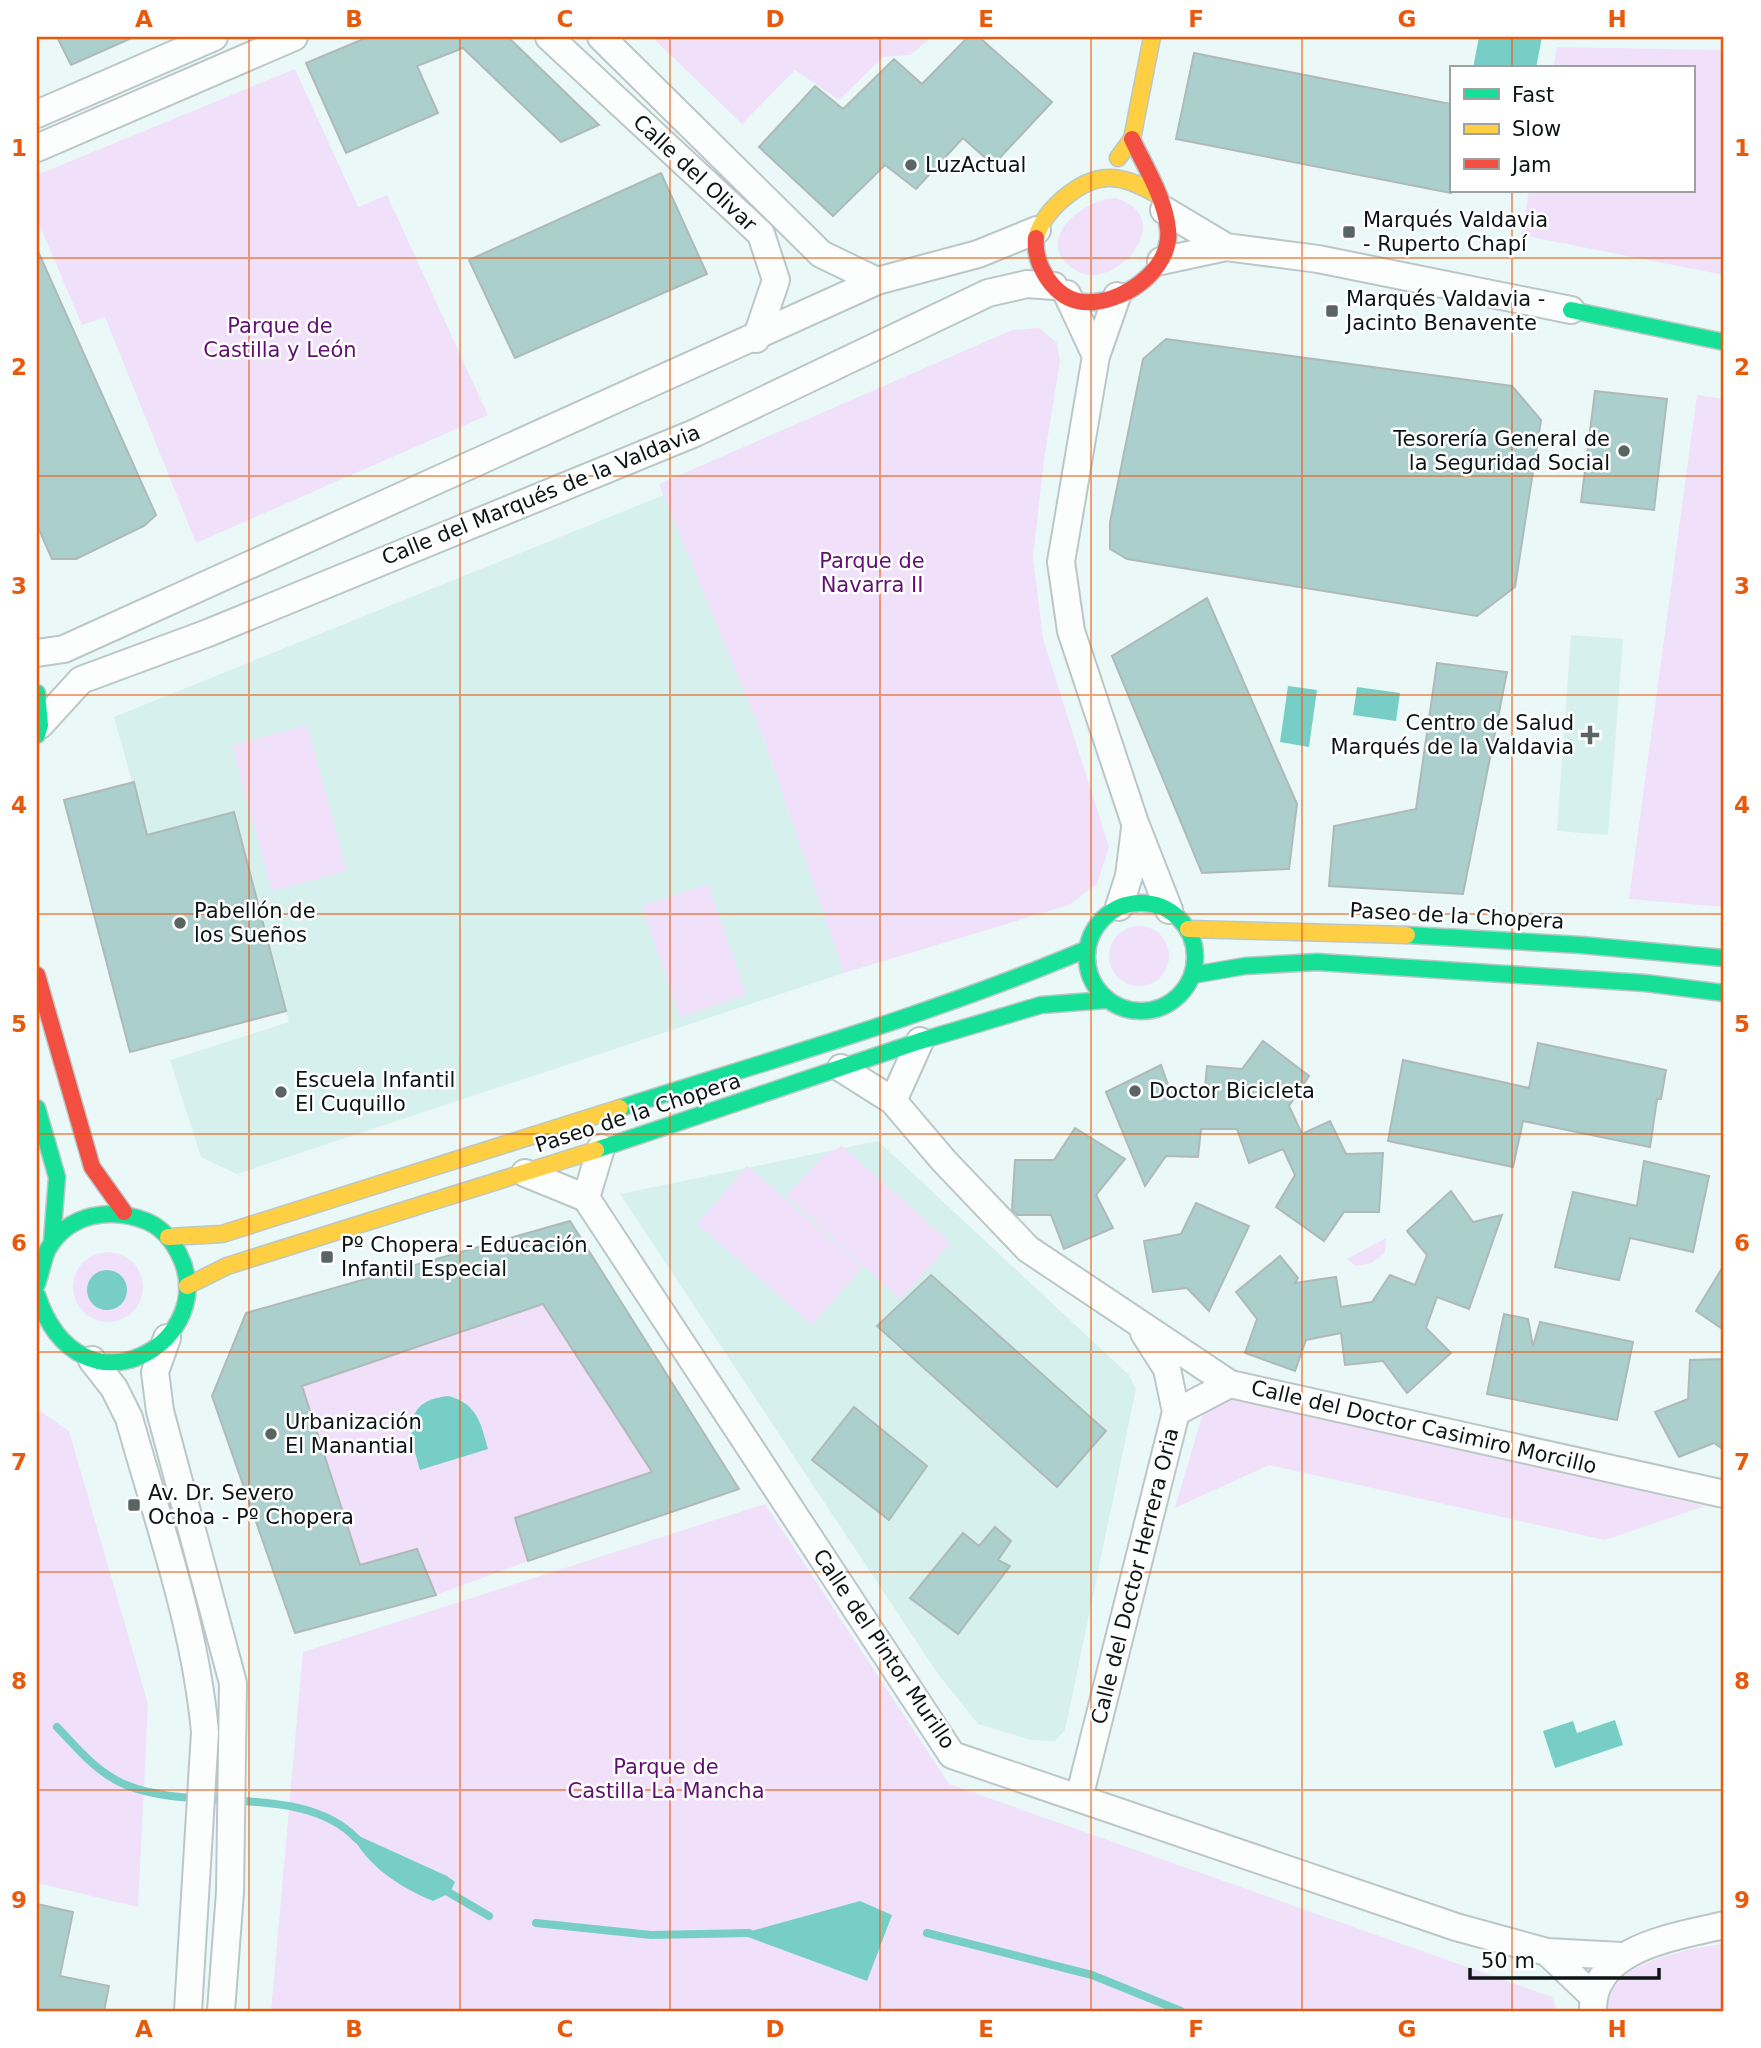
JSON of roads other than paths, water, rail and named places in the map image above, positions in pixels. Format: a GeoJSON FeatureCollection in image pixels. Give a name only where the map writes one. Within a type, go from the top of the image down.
{"type":"FeatureCollection","features":[{"type":"Feature","properties":{"kind":"main road"},"geometry":{"type":"LineString","coordinates":[[1132,139],[1169,231],[1161,261],[1143,284],[1117,296],[1083,302],[1060,290],[1036,252],[1037,230],[1047,214],[1071,193],[1103,178],[1132,139],[1152,37]]}},
{"type":"Feature","properties":{"kind":"main road"},"geometry":{"type":"LineString","coordinates":[[1103,178],[1137,184],[1159,202]]}},
{"type":"Feature","properties":{"kind":"main road"},"geometry":{"type":"LineString","coordinates":[[1571,310],[1634,308],[1675,315]]}},
{"type":"Feature","properties":{"kind":"main road"},"geometry":{"type":"LineString","coordinates":[[1571,310],[1724,342]]}},
{"type":"Feature","properties":{"kind":"main road"},"geometry":{"type":"LineString","coordinates":[[37,693],[38,730]]}},
{"type":"Feature","properties":{"kind":"main road"},"geometry":{"type":"LineString","coordinates":[[1145,902],[1170,910],[1188,929],[1196,951],[1193,975],[1178,997],[1156,1010],[1130,1011],[1106,1000],[1094,985],[1087,968],[1087,948],[1098,924],[1119,907],[1145,902]]}},
{"type":"Feature","properties":{"kind":"main road","name":"Paseo de la Chopera"},"geometry":{"type":"LineString","coordinates":[[1188,929],[1522,939],[1724,958]]}},
{"type":"Feature","properties":{"kind":"main road","name":"Paseo de la Chopera"},"geometry":{"type":"LineString","coordinates":[[169,1237],[222,1234],[887,1023],[1033,972],[1087,948]]}},
{"type":"Feature","properties":{"kind":"main road"},"geometry":{"type":"LineString","coordinates":[[1193,975],[1245,966],[1317,962],[1645,983],[1724,993]]}},
{"type":"Feature","properties":{"kind":"main road"},"geometry":{"type":"LineString","coordinates":[[37,975],[92,1167],[124,1212]]}},
{"type":"Feature","properties":{"kind":"main road","name":"Paseo de la Chopera"},"geometry":{"type":"LineString","coordinates":[[187,1286],[227,1266],[525,1173],[920,1041],[1041,1005],[1106,1000]]}},
{"type":"Feature","properties":{"kind":"main road"},"geometry":{"type":"LineString","coordinates":[[37,1108],[57,1177],[52,1241]]}},
{"type":"Feature","properties":{"kind":"main road"},"geometry":{"type":"LineString","coordinates":[[37,1284],[38,1265],[52,1241],[72,1223],[97,1212],[124,1212],[149,1221],[169,1237],[182,1259],[187,1286],[182,1314],[167,1338],[151,1351],[133,1359],[112,1363],[73,1353],[58,1340],[42,1318],[37,1295]]}},
{"type":"Feature","properties":{"kind":"main road"},"geometry":{"type":"LineString","coordinates":[[37,1339],[58,1340]]}},
{"type":"Feature","properties":{"kind":"street"},"geometry":{"type":"LineString","coordinates":[[37,114],[215,37]]}},
{"type":"Feature","properties":{"kind":"street"},"geometry":{"type":"LineString","coordinates":[[37,148],[295,37]]}},
{"type":"Feature","properties":{"kind":"street","name":"Calle del Olivar"},"geometry":{"type":"LineString","coordinates":[[549,37],[761,234],[776,280],[756,338]]}},
{"type":"Feature","properties":{"kind":"street","name":"Calle del Olivar"},"geometry":{"type":"LineString","coordinates":[[601,37],[821,254],[877,281]]}},
{"type":"Feature","properties":{"kind":"street"},"geometry":{"type":"LineString","coordinates":[[1159,202],[1226,247]]}},
{"type":"Feature","properties":{"kind":"street"},"geometry":{"type":"LineString","coordinates":[[37,653],[64,649],[877,281],[978,254],[1037,230]]}},
{"type":"Feature","properties":{"kind":"street"},"geometry":{"type":"LineString","coordinates":[[1161,261],[1226,247],[1318,259],[1571,310]]}},
{"type":"Feature","properties":{"kind":"street","name":"Calle del Marqués de la Valdavia"},"geometry":{"type":"LineString","coordinates":[[38,730],[81,680],[208,633],[695,433],[988,293],[1027,284],[1060,290]]}},
{"type":"Feature","properties":{"kind":"street"},"geometry":{"type":"LineString","coordinates":[[1060,290],[1096,356]]}},
{"type":"Feature","properties":{"kind":"street"},"geometry":{"type":"LineString","coordinates":[[1117,296],[1096,356],[1061,562],[1071,631],[1135,823],[1170,910]]}},
{"type":"Feature","properties":{"kind":"street"},"geometry":{"type":"LineString","coordinates":[[1119,907],[1129,876],[1135,823]]}},
{"type":"Feature","properties":{"kind":"street"},"geometry":{"type":"LineString","coordinates":[[893,1101],[920,1041]]}},
{"type":"Feature","properties":{"kind":"street","name":"Calle del Doctor Casimiro Morcillo"},"geometry":{"type":"LineString","coordinates":[[841,1068],[893,1101],[944,1161],[1028,1249],[1139,1326],[1230,1384],[1724,1494]]}},
{"type":"Feature","properties":{"kind":"street"},"geometry":{"type":"LineString","coordinates":[[525,1173],[586,1198],[601,1148]]}},
{"type":"Feature","properties":{"kind":"street","name":"Calle del Pintor Murillo"},"geometry":{"type":"LineString","coordinates":[[586,1198],[952,1755],[1456,1927],[1547,1952],[1621,1956]]}},
{"type":"Feature","properties":{"kind":"street","name":"Calle del Doctor Casimiro Morcillo"},"geometry":{"type":"LineString","coordinates":[[1139,1326],[1167,1369],[1176,1412]]}},
{"type":"Feature","properties":{"kind":"street"},"geometry":{"type":"LineString","coordinates":[[167,1338],[155,1372],[160,1411],[223,1637],[233,1683],[230,1892],[221,2011]]}},
{"type":"Feature","properties":{"kind":"street"},"geometry":{"type":"LineString","coordinates":[[92,1360],[114,1388],[129,1418],[192,1638],[205,1732],[188,2011]]}},
{"type":"Feature","properties":{"kind":"street","name":"Calle del Doctor Herrera Oria"},"geometry":{"type":"LineString","coordinates":[[1079,1798],[1176,1412],[1230,1384]]}},
{"type":"Feature","properties":{"kind":"street"},"geometry":{"type":"LineString","coordinates":[[1593,2004],[1602,1975],[1621,1956],[1724,1925]]}},
{"type":"Feature","properties":{"kind":"street","name":"Calle del Pintor Murillo"},"geometry":{"type":"LineString","coordinates":[[1547,1952],[1593,2004]]}},
{"type":"Feature","properties":{"kind":"water"},"geometry":{"type":"Polygon","coordinates":[[[1479,37],[1542,37],[1536,66],[1473,66],[1479,37]]]}},
{"type":"Feature","properties":{"kind":"water"},"geometry":{"type":"Polygon","coordinates":[[[1288,686],[1317,690],[1309,747],[1280,742],[1288,686]]]}},
{"type":"Feature","properties":{"kind":"water"},"geometry":{"type":"Polygon","coordinates":[[[1357,687],[1400,693],[1396,721],[1353,715],[1357,687]]]}},
{"type":"Feature","properties":{"kind":"water"},"geometry":{"type":"Polygon","coordinates":[[[107,1270],[121,1276],[127,1290],[121,1304],[107,1310],[93,1304],[87,1290],[93,1276],[107,1270]]]}},
{"type":"Feature","properties":{"kind":"water"},"geometry":{"type":"Polygon","coordinates":[[[449,1396],[472,1409],[480,1423],[488,1449],[420,1470],[413,1445],[412,1422],[422,1404],[449,1396]]]}},
{"type":"Feature","properties":{"kind":"water"},"geometry":{"type":"Polygon","coordinates":[[[1615,1720],[1623,1745],[1555,1768],[1543,1731],[1573,1721],[1577,1733],[1615,1720]]]}},
{"type":"Feature","properties":{"kind":"water"},"geometry":{"type":"Polygon","coordinates":[[[350,1832],[447,1876],[455,1882],[450,1893],[433,1901],[396,1882],[365,1855],[350,1832]]]}},
{"type":"Feature","properties":{"kind":"water"},"geometry":{"type":"Polygon","coordinates":[[[860,1901],[892,1915],[867,1981],[740,1934],[860,1901]]]}},
{"type":"Feature","properties":{"kind":"waterway"},"geometry":{"type":"LineString","coordinates":[[57,1727],[97,1767],[126,1785],[153,1793],[279,1804],[308,1810],[335,1821],[357,1839]]}},
{"type":"Feature","properties":{"kind":"waterway"},"geometry":{"type":"LineString","coordinates":[[443,1889],[489,1916]]}},
{"type":"Feature","properties":{"kind":"waterway"},"geometry":{"type":"LineString","coordinates":[[536,1923],[651,1935],[749,1933]]}},
{"type":"Feature","properties":{"kind":"waterway"},"geometry":{"type":"LineString","coordinates":[[927,1933],[1092,1975],[1181,2011]]}},
{"type":"Feature","properties":{"kind":"place","name":"LuzActual"},"geometry":{"type":"Point","coordinates":[911,165]}},
{"type":"Feature","properties":{"kind":"place","name":"Marqués Valdavia - Ruperto Chapí"},"geometry":{"type":"Point","coordinates":[1349,232]}},
{"type":"Feature","properties":{"kind":"place","name":"Marqués Valdavia - Jacinto Benavente"},"geometry":{"type":"Point","coordinates":[1332,311]}},
{"type":"Feature","properties":{"kind":"place","name":"Tesorería General de la Seguridad Social"},"geometry":{"type":"Point","coordinates":[1624,451]}},
{"type":"Feature","properties":{"kind":"place","name":"Centro de Salud Marqués de la Valdavia"},"geometry":{"type":"Point","coordinates":[1590,735]}},
{"type":"Feature","properties":{"kind":"place","name":"Pabellón de los Sueños"},"geometry":{"type":"Point","coordinates":[180,923]}},
{"type":"Feature","properties":{"kind":"place","name":"Doctor Bicicleta"},"geometry":{"type":"Point","coordinates":[1135,1091]}},
{"type":"Feature","properties":{"kind":"place","name":"Escuela Infantil El Cuquillo"},"geometry":{"type":"Point","coordinates":[281,1092]}},
{"type":"Feature","properties":{"kind":"place","name":"Pº Chopera - Educación Infantil Especial"},"geometry":{"type":"Point","coordinates":[327,1257]}},
{"type":"Feature","properties":{"kind":"place","name":"Urbanización El Manantial"},"geometry":{"type":"Point","coordinates":[271,1434]}},
{"type":"Feature","properties":{"kind":"place","name":"Av. Dr. Severo Ochoa - Pº Chopera"},"geometry":{"type":"Point","coordinates":[134,1505]}},
{"type":"Feature","properties":{"kind":"park label","name":"Parque de Castilla y León"},"geometry":{"type":"Point","coordinates":[280,338]}},
{"type":"Feature","properties":{"kind":"park label","name":"Parque de Navarra II"},"geometry":{"type":"Point","coordinates":[872,573]}},
{"type":"Feature","properties":{"kind":"park label","name":"Parque de Castilla La Mancha"},"geometry":{"type":"Point","coordinates":[666,1779]}}]}
